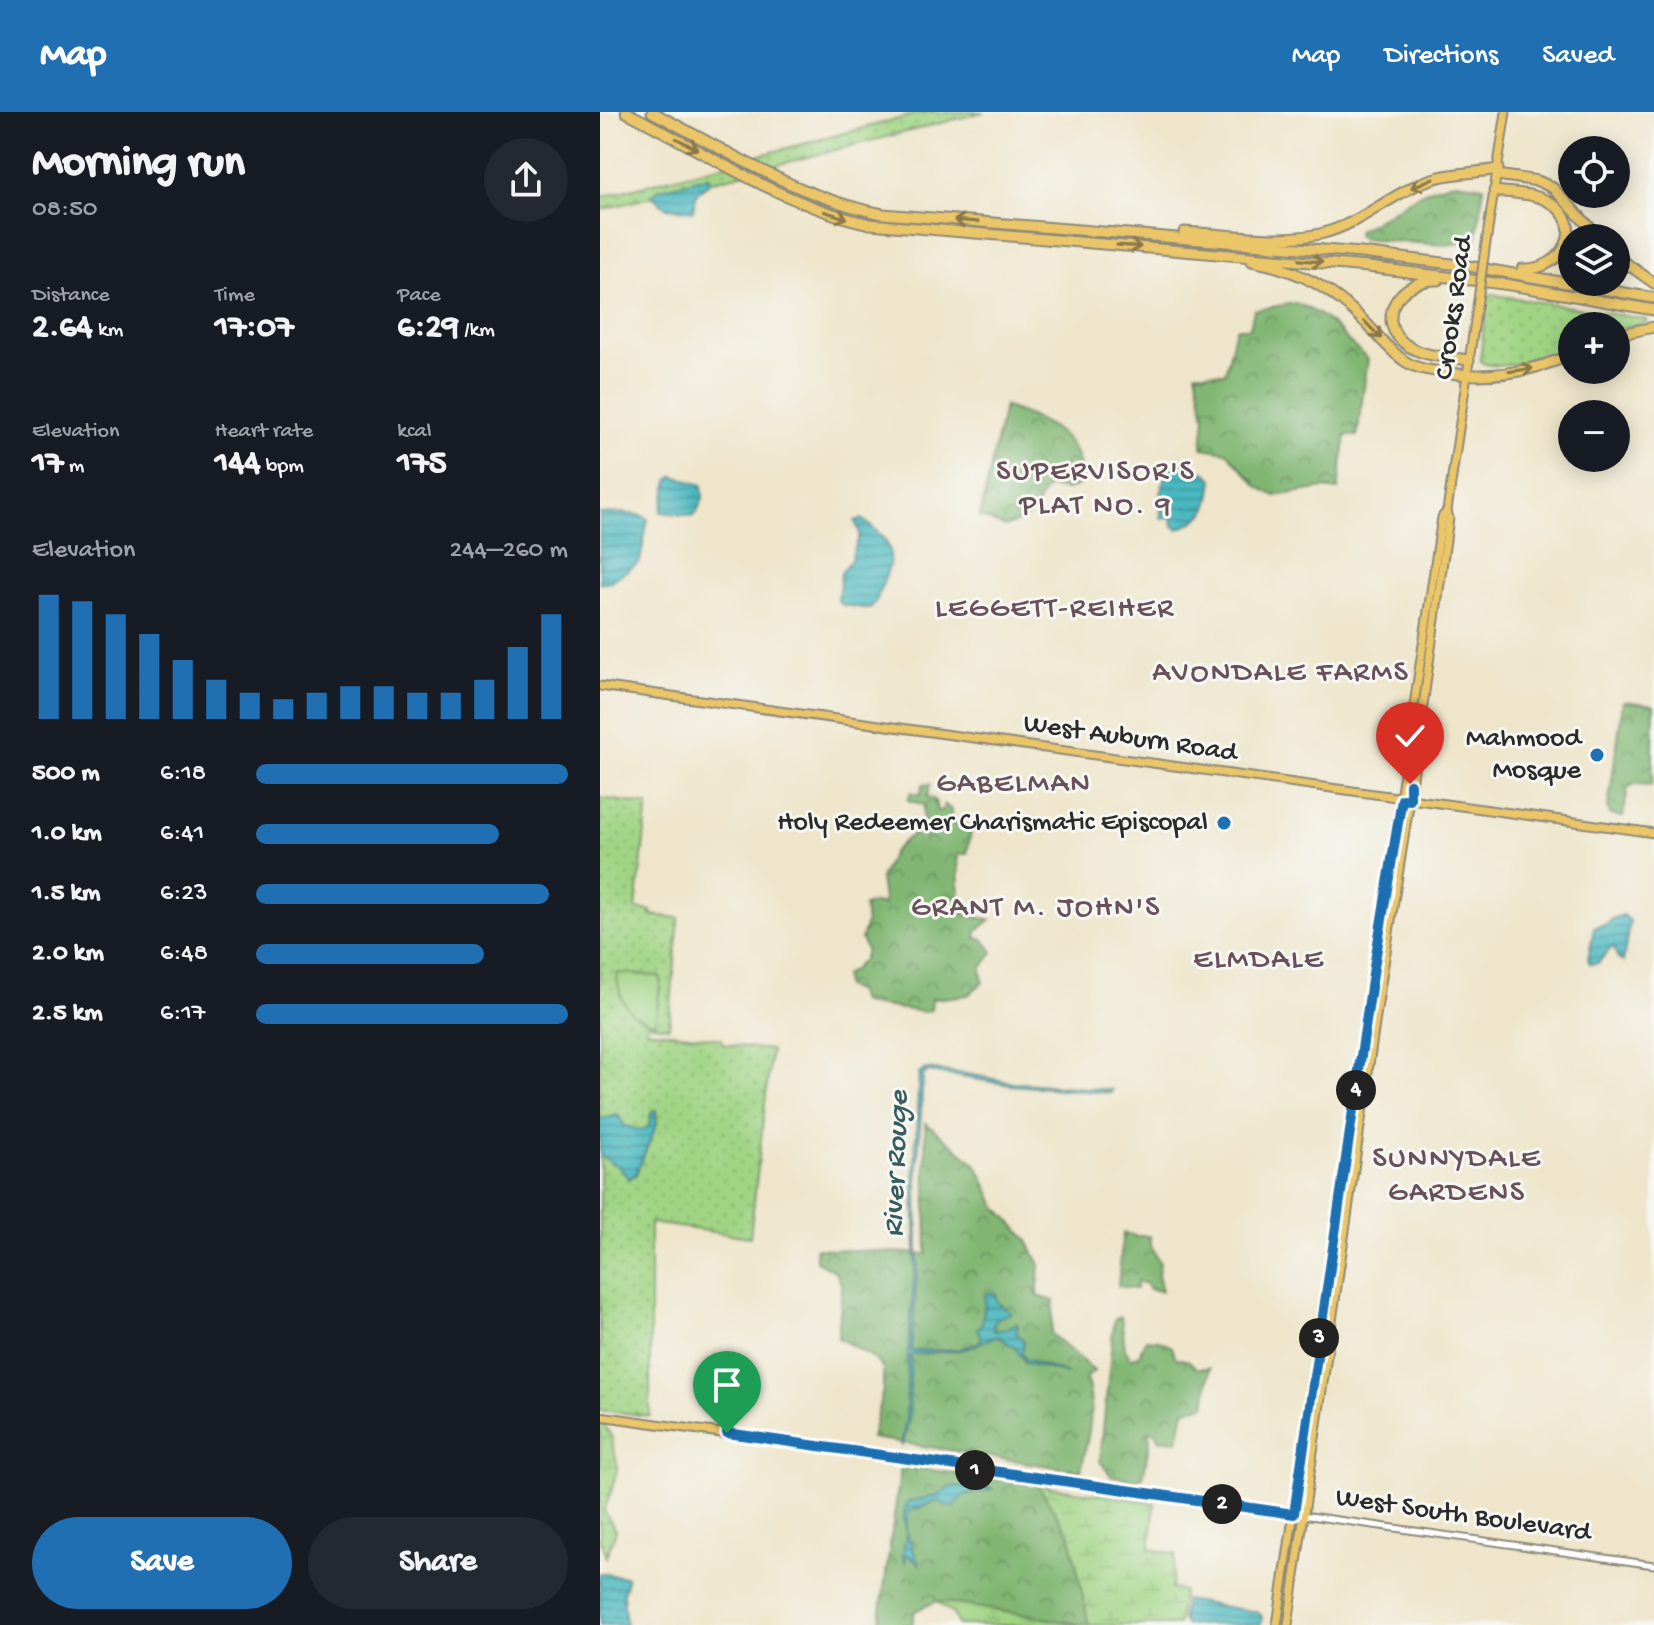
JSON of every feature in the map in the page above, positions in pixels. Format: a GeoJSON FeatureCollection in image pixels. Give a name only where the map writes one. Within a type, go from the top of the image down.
{"type":"FeatureCollection","features":[{"type":"Feature","properties":{"kind":"highway"},"geometry":{"type":"LineString","coordinates":[[626,112],[811,207],[878,225],[1368,267],[1489,282],[1654,310]]}},
{"type":"Feature","properties":{"kind":"highway"},"geometry":{"type":"LineString","coordinates":[[652,112],[819,197],[883,214],[1305,248],[1468,266],[1654,298]]}},
{"type":"Feature","properties":{"kind":"highway"},"geometry":{"type":"LineString","coordinates":[[1076,230],[1276,237],[1311,235],[1354,222],[1427,181],[1447,175],[1497,172],[1538,181],[1553,188],[1587,224]]}},
{"type":"Feature","properties":{"kind":"highway"},"geometry":{"type":"LineString","coordinates":[[1468,266],[1537,269],[1556,260],[1565,247],[1566,224],[1554,205],[1537,197],[1494,191]]}},
{"type":"Feature","properties":{"kind":"highway"},"geometry":{"type":"LineString","coordinates":[[1205,252],[1275,266],[1305,276],[1344,301],[1406,362],[1425,369],[1467,376],[1538,368],[1558,360]]}},
{"type":"Feature","properties":{"kind":"highway"},"geometry":{"type":"LineString","coordinates":[[1630,266],[1654,283]]}},
{"type":"Feature","properties":{"kind":"highway"},"geometry":{"type":"LineString","coordinates":[[1469,360],[1409,347],[1395,330],[1393,307],[1405,289],[1420,281],[1489,282]]}},
{"type":"Feature","properties":{"kind":"highway"},"geometry":{"type":"LineString","coordinates":[[1630,332],[1654,327]]}},
{"type":"Feature","properties":{"kind":"main road","name":"Crooks Road"},"geometry":{"type":"LineString","coordinates":[[1408,781],[1421,715],[1449,518],[1447,511],[1506,112]]}},
{"type":"Feature","properties":{"kind":"main road","name":"Crooks Road"},"geometry":{"type":"LineString","coordinates":[[1301,1495],[1312,1379],[1365,1029],[1407,820],[1414,708],[1442,517],[1447,511]]}},
{"type":"Feature","properties":{"kind":"main road"},"geometry":{"type":"LineString","coordinates":[[1436,557],[1442,566]]}},
{"type":"Feature","properties":{"kind":"main road"},"geometry":{"type":"LineString","coordinates":[[1428,603],[1435,612]]}},
{"type":"Feature","properties":{"kind":"main road"},"geometry":{"type":"LineString","coordinates":[[1424,634],[1430,635],[1431,640]]}},
{"type":"Feature","properties":{"kind":"main road","name":"West Auburn Road"},"geometry":{"type":"LineString","coordinates":[[600,686],[1654,833]]}},
{"type":"Feature","properties":{"kind":"main road"},"geometry":{"type":"LineString","coordinates":[[1414,708],[1419,709],[1421,715]]}},
{"type":"Feature","properties":{"kind":"main road","name":"Crooks Road"},"geometry":{"type":"LineString","coordinates":[[1277,1625],[1291,1531],[1298,1514],[1318,1410],[1373,1034],[1390,873],[1399,814],[1406,799]]}},
{"type":"Feature","properties":{"kind":"main road"},"geometry":{"type":"LineString","coordinates":[[1399,814],[1407,820]]}},
{"type":"Feature","properties":{"kind":"main road"},"geometry":{"type":"LineString","coordinates":[[1390,873],[1391,880],[1397,880]]}},
{"type":"Feature","properties":{"kind":"main road"},"geometry":{"type":"LineString","coordinates":[[1365,1029],[1367,1034],[1373,1034]]}},
{"type":"Feature","properties":{"kind":"main road"},"geometry":{"type":"LineString","coordinates":[[1358,1074],[1364,1075],[1366,1080]]}},
{"type":"Feature","properties":{"kind":"main road"},"geometry":{"type":"LineString","coordinates":[[1342,1183],[1344,1189],[1350,1190]]}},
{"type":"Feature","properties":{"kind":"main road"},"geometry":{"type":"LineString","coordinates":[[1334,1238],[1342,1247]]}},
{"type":"Feature","properties":{"kind":"main road"},"geometry":{"type":"LineString","coordinates":[[1312,1379],[1322,1382]]}},
{"type":"Feature","properties":{"kind":"main road"},"geometry":{"type":"LineString","coordinates":[[1308,1407],[1318,1410]]}},
{"type":"Feature","properties":{"kind":"main road","name":"West South Boulevard"},"geometry":{"type":"LineString","coordinates":[[600,1416],[1298,1514]]}},
{"type":"Feature","properties":{"kind":"main road","name":"Crooks Road"},"geometry":{"type":"LineString","coordinates":[[1288,1622],[1300,1535],[1298,1514]]}},
{"type":"Feature","properties":{"kind":"main road"},"geometry":{"type":"LineString","coordinates":[[1291,1531],[1300,1535]]}},
{"type":"Feature","properties":{"kind":"main road"},"geometry":{"type":"LineString","coordinates":[[1279,1613],[1288,1622]]}},
{"type":"Feature","properties":{"kind":"street","name":"West South Boulevard"},"geometry":{"type":"LineString","coordinates":[[1298,1514],[1654,1565]]}},
{"type":"Feature","properties":{"kind":"green space"},"geometry":{"type":"Polygon","coordinates":[[[925,112],[984,112],[600,210],[600,197],[925,112]]]}},
{"type":"Feature","properties":{"kind":"green space"},"geometry":{"type":"Polygon","coordinates":[[[1456,182],[1484,186],[1476,241],[1445,245],[1364,239],[1357,235],[1358,230],[1416,196],[1456,182]]]}},
{"type":"Feature","properties":{"kind":"green space"},"geometry":{"type":"Polygon","coordinates":[[[1490,294],[1602,312],[1558,312],[1558,353],[1498,366],[1480,361],[1486,302],[1490,294]]]}},
{"type":"Feature","properties":{"kind":"green space"},"geometry":{"type":"Polygon","coordinates":[[[1295,303],[1328,321],[1368,359],[1357,436],[1346,435],[1338,490],[1324,488],[1275,496],[1257,486],[1227,452],[1202,448],[1205,417],[1196,372],[1225,373],[1236,328],[1250,328],[1254,310],[1295,303]]]}},
{"type":"Feature","properties":{"kind":"green space"},"geometry":{"type":"Polygon","coordinates":[[[1630,316],[1646,319],[1646,323],[1630,326],[1630,316]]]}},
{"type":"Feature","properties":{"kind":"green space"},"geometry":{"type":"Polygon","coordinates":[[[1004,406],[1046,424],[1068,440],[1080,466],[1082,483],[1067,490],[1048,487],[1032,513],[1005,527],[980,517],[1004,406]]]}},
{"type":"Feature","properties":{"kind":"green space"},"geometry":{"type":"Polygon","coordinates":[[[1623,701],[1654,705],[1652,785],[1634,784],[1628,788],[1623,817],[1611,815],[1608,809],[1623,701]]]}},
{"type":"Feature","properties":{"kind":"green space"},"geometry":{"type":"Polygon","coordinates":[[[930,784],[927,797],[935,800],[937,811],[942,811],[944,804],[951,810],[951,818],[964,822],[971,831],[967,854],[958,854],[959,891],[966,915],[991,920],[977,930],[976,938],[984,940],[993,952],[981,969],[983,982],[968,995],[932,999],[931,1010],[924,1012],[862,1003],[856,991],[845,987],[844,975],[863,960],[866,950],[861,939],[866,923],[864,906],[874,903],[884,905],[880,879],[893,852],[922,828],[924,805],[908,800],[911,792],[920,795],[923,785],[930,784]]]}},
{"type":"Feature","properties":{"kind":"green space"},"geometry":{"type":"Polygon","coordinates":[[[600,798],[648,805],[636,909],[651,911],[651,915],[679,918],[669,1027],[647,1024],[646,1030],[722,1039],[722,1044],[771,1050],[750,1237],[650,1223],[650,1416],[600,1410],[600,798]]]}},
{"type":"Feature","properties":{"kind":"green space"},"geometry":{"type":"Polygon","coordinates":[[[617,973],[658,976],[661,979],[655,1023],[638,1017],[626,1006],[617,973]]]}},
{"type":"Feature","properties":{"kind":"green space"},"geometry":{"type":"Polygon","coordinates":[[[925,1122],[977,1165],[996,1206],[1027,1239],[1040,1265],[1037,1296],[1054,1301],[1051,1334],[1094,1371],[1086,1378],[1091,1413],[1081,1471],[871,1438],[883,1390],[883,1368],[872,1357],[838,1338],[842,1286],[835,1271],[816,1261],[816,1248],[927,1254],[925,1122]]]}},
{"type":"Feature","properties":{"kind":"green space"},"geometry":{"type":"Polygon","coordinates":[[[1123,1233],[1150,1236],[1150,1244],[1160,1263],[1158,1276],[1162,1291],[1148,1289],[1146,1284],[1137,1281],[1136,1289],[1118,1286],[1123,1233]]]}},
{"type":"Feature","properties":{"kind":"green space"},"geometry":{"type":"Polygon","coordinates":[[[1121,1316],[1125,1349],[1131,1359],[1139,1355],[1146,1339],[1158,1340],[1172,1347],[1176,1358],[1189,1361],[1196,1368],[1210,1368],[1205,1405],[1184,1410],[1178,1441],[1158,1439],[1156,1432],[1148,1431],[1150,1439],[1143,1477],[1138,1480],[1111,1476],[1100,1461],[1114,1320],[1121,1316]]]}},
{"type":"Feature","properties":{"kind":"green space"},"geometry":{"type":"Polygon","coordinates":[[[600,1422],[613,1440],[617,1466],[604,1511],[616,1530],[606,1557],[600,1543],[600,1422]]]}},
{"type":"Feature","properties":{"kind":"green space"},"geometry":{"type":"Polygon","coordinates":[[[901,1466],[1038,1485],[1070,1535],[1089,1625],[937,1601],[915,1611],[912,1625],[879,1625],[901,1466]]]}},
{"type":"Feature","properties":{"kind":"green space"},"geometry":{"type":"Polygon","coordinates":[[[1038,1485],[1155,1503],[1150,1549],[1176,1554],[1171,1589],[1183,1591],[1178,1625],[1089,1625],[1070,1535],[1038,1485]]]}},
{"type":"Feature","properties":{"kind":"green space"},"geometry":{"type":"Polygon","coordinates":[[[937,1601],[1085,1625],[958,1625],[954,1615],[937,1601]]]}},
{"type":"Feature","properties":{"kind":"water"},"geometry":{"type":"Polygon","coordinates":[[[710,178],[708,184],[697,193],[693,211],[667,208],[651,195],[660,189],[710,178]]]}},
{"type":"Feature","properties":{"kind":"water"},"geometry":{"type":"Polygon","coordinates":[[[1178,458],[1213,479],[1205,511],[1196,520],[1178,529],[1173,526],[1172,517],[1161,518],[1161,502],[1164,477],[1178,458]]]}},
{"type":"Feature","properties":{"kind":"water"},"geometry":{"type":"Polygon","coordinates":[[[674,476],[702,485],[703,498],[696,514],[661,512],[669,480],[674,476]]]}},
{"type":"Feature","properties":{"kind":"water"},"geometry":{"type":"Polygon","coordinates":[[[622,513],[648,519],[640,562],[611,581],[600,583],[600,514],[622,513]]]}},
{"type":"Feature","properties":{"kind":"water"},"geometry":{"type":"Polygon","coordinates":[[[862,519],[886,542],[890,556],[878,597],[869,609],[843,605],[838,601],[841,573],[850,561],[860,534],[855,521],[862,519]]]}},
{"type":"Feature","properties":{"kind":"water"},"geometry":{"type":"Polygon","coordinates":[[[1623,915],[1630,921],[1623,962],[1618,959],[1613,946],[1598,963],[1590,964],[1588,959],[1594,927],[1623,915]]]}},
{"type":"Feature","properties":{"kind":"water"},"geometry":{"type":"Polygon","coordinates":[[[925,1069],[1010,1082],[1112,1090],[1111,1093],[1010,1085],[929,1072],[923,1075],[917,1183],[918,1265],[911,1351],[959,1349],[978,1344],[981,1337],[977,1328],[982,1324],[986,1294],[990,1292],[1011,1313],[997,1318],[994,1331],[1016,1323],[1016,1333],[1024,1341],[1022,1353],[1025,1359],[1068,1374],[1026,1363],[1015,1348],[998,1336],[973,1347],[962,1350],[911,1355],[909,1419],[902,1446],[916,1256],[914,1183],[918,1089],[919,1074],[925,1069]]]}},
{"type":"Feature","properties":{"kind":"water"},"geometry":{"type":"Polygon","coordinates":[[[656,1110],[657,1124],[636,1174],[629,1179],[618,1166],[600,1156],[600,1119],[618,1115],[625,1126],[642,1130],[649,1126],[651,1113],[656,1110]]]}},
{"type":"Feature","properties":{"kind":"water"},"geometry":{"type":"Polygon","coordinates":[[[968,1483],[994,1489],[964,1495],[952,1507],[937,1501],[908,1512],[906,1531],[919,1564],[906,1554],[905,1562],[904,1513],[908,1502],[935,1496],[949,1487],[963,1487],[968,1483]]]}},
{"type":"Feature","properties":{"kind":"water"},"geometry":{"type":"Polygon","coordinates":[[[600,1573],[626,1577],[623,1593],[626,1625],[600,1625],[600,1573]]]}},
{"type":"Feature","properties":{"kind":"water"},"geometry":{"type":"Polygon","coordinates":[[[1185,1600],[1257,1612],[1262,1616],[1261,1624],[1185,1625],[1182,1619],[1185,1600]]]}},
{"type":"Feature","properties":{"kind":"place","name":"Mahmood Mosque"},"geometry":{"type":"Point","coordinates":[1597,755]}},
{"type":"Feature","properties":{"kind":"place","name":"Holy Redeemer Charismatic Episcopal"},"geometry":{"type":"Point","coordinates":[1224,823]}},
{"type":"Feature","properties":{"kind":"district","name":"SUPERVISOR'S PLAT NO. 9"},"geometry":{"type":"Point","coordinates":[1096,490]}},
{"type":"Feature","properties":{"kind":"district","name":"LEGGETT-REIHER"},"geometry":{"type":"Point","coordinates":[1055,610]}},
{"type":"Feature","properties":{"kind":"district","name":"AVONDALE FARMS"},"geometry":{"type":"Point","coordinates":[1281,674]}},
{"type":"Feature","properties":{"kind":"district","name":"GABELMAN"},"geometry":{"type":"Point","coordinates":[1014,785]}},
{"type":"Feature","properties":{"kind":"district","name":"GRANT M. JOHN'S"},"geometry":{"type":"Point","coordinates":[1036,909]}},
{"type":"Feature","properties":{"kind":"district","name":"ELMDALE"},"geometry":{"type":"Point","coordinates":[1259,961]}},
{"type":"Feature","properties":{"kind":"district","name":"SUNNYDALE GARDENS"},"geometry":{"type":"Point","coordinates":[1457,1177]}},
{"type":"Feature","properties":{"kind":"route"},"geometry":{"type":"LineString","coordinates":[[727,1433],[1294,1514],[1374,967],[1402,799],[1410,800],[1410,784]]}},
{"type":"Feature","properties":{"kind":"water label","name":"River Rouge"},"geometry":{"type":"Point","coordinates":[898,1164]}}]}
